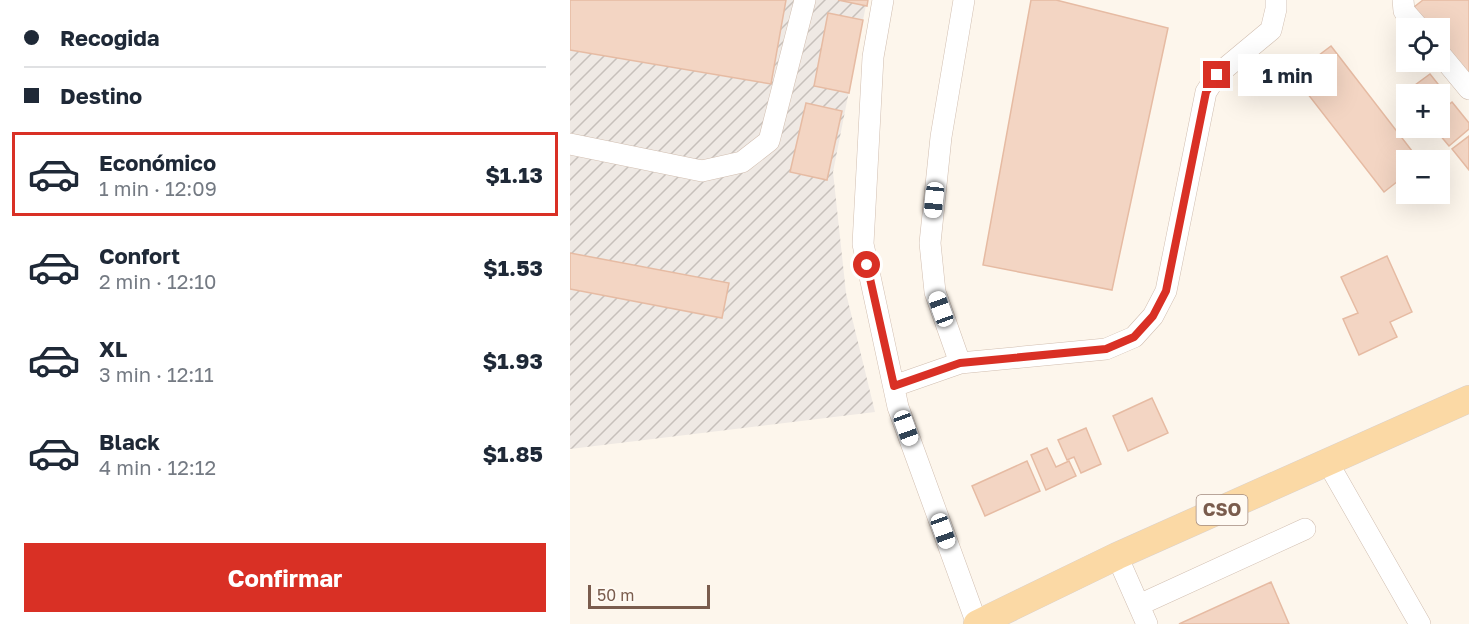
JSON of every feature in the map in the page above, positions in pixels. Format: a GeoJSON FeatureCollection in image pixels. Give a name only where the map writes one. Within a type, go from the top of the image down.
{"type":"FeatureCollection","features":[{"type":"Feature","properties":{"kind":"main road","name":"CSO"},"geometry":{"type":"LineString","coordinates":[[977,624],[1117,556],[1469,399]]}},
{"type":"Feature","properties":{"kind":"street"},"geometry":{"type":"LineString","coordinates":[[570,144],[702,171],[742,162],[769,141],[805,0]]}},
{"type":"Feature","properties":{"kind":"street"},"geometry":{"type":"LineString","coordinates":[[884,0],[873,57],[863,244],[898,407],[977,624]]}},
{"type":"Feature","properties":{"kind":"street"},"geometry":{"type":"LineString","coordinates":[[960,363],[935,292],[930,243],[941,137],[964,0]]}},
{"type":"Feature","properties":{"kind":"street"},"geometry":{"type":"LineString","coordinates":[[894,386],[960,363],[1106,349],[1134,337],[1153,316],[1166,291],[1206,92],[1217,75],[1271,30],[1276,0]]}},
{"type":"Feature","properties":{"kind":"street"},"geometry":{"type":"LineString","coordinates":[[1403,0],[1404,11],[1410,18]]}},
{"type":"Feature","properties":{"kind":"street"},"geometry":{"type":"LineString","coordinates":[[1450,66],[1469,90]]}},
{"type":"Feature","properties":{"kind":"street"},"geometry":{"type":"LineString","coordinates":[[1328,463],[1420,624]]}},
{"type":"Feature","properties":{"kind":"street"},"geometry":{"type":"LineString","coordinates":[[1117,556],[1143,615],[1305,529]]}},
{"type":"Feature","properties":{"kind":"shaded area"},"geometry":{"type":"Polygon","coordinates":[[[570,0],[867,0],[833,172],[846,293],[875,412],[570,449],[570,0]]]}},
{"type":"Feature","properties":{"kind":"building"},"geometry":{"type":"Polygon","coordinates":[[[570,0],[786,0],[771,84],[570,50],[570,0]]]}},
{"type":"Feature","properties":{"kind":"building"},"geometry":{"type":"Polygon","coordinates":[[[838,0],[868,0],[867,6],[838,0]]]}},
{"type":"Feature","properties":{"kind":"building"},"geometry":{"type":"Polygon","coordinates":[[[1031,0],[1056,0],[1168,28],[1112,290],[983,265],[1031,0]]]}},
{"type":"Feature","properties":{"kind":"building"},"geometry":{"type":"Polygon","coordinates":[[[1423,0],[1469,0],[1469,77],[1450,53],[1450,18],[1423,18],[1414,7],[1423,0]]]}},
{"type":"Feature","properties":{"kind":"building"},"geometry":{"type":"Polygon","coordinates":[[[828,13],[863,20],[849,93],[814,86],[828,13]]]}},
{"type":"Feature","properties":{"kind":"building"},"geometry":{"type":"Polygon","coordinates":[[[1331,46],[1396,130],[1396,138],[1402,138],[1411,150],[1396,150],[1396,183],[1384,192],[1293,75],[1331,46]]]}},
{"type":"Feature","properties":{"kind":"building"},"geometry":{"type":"Polygon","coordinates":[[[1430,74],[1438,84],[1416,84],[1430,74]]]}},
{"type":"Feature","properties":{"kind":"building"},"geometry":{"type":"Polygon","coordinates":[[[1452,102],[1469,123],[1469,129],[1449,146],[1442,138],[1450,138],[1450,104],[1452,102]]]}},
{"type":"Feature","properties":{"kind":"building"},"geometry":{"type":"Polygon","coordinates":[[[806,103],[842,111],[827,180],[790,172],[806,103]]]}},
{"type":"Feature","properties":{"kind":"building"},"geometry":{"type":"Polygon","coordinates":[[[1469,136],[1469,170],[1452,149],[1469,136]]]}},
{"type":"Feature","properties":{"kind":"building"},"geometry":{"type":"Polygon","coordinates":[[[570,253],[729,283],[722,318],[570,289],[570,253]]]}},
{"type":"Feature","properties":{"kind":"building"},"geometry":{"type":"Polygon","coordinates":[[[1387,256],[1412,312],[1390,322],[1397,337],[1359,355],[1343,319],[1358,313],[1341,277],[1387,256]]]}},
{"type":"Feature","properties":{"kind":"building"},"geometry":{"type":"Polygon","coordinates":[[[1152,398],[1168,433],[1128,451],[1113,416],[1152,398]]]}},
{"type":"Feature","properties":{"kind":"building"},"geometry":{"type":"Polygon","coordinates":[[[1086,428],[1101,464],[1081,473],[1074,457],[1067,460],[1058,440],[1086,428]]]}},
{"type":"Feature","properties":{"kind":"building"},"geometry":{"type":"Polygon","coordinates":[[[1047,448],[1056,467],[1069,461],[1076,476],[1046,490],[1031,455],[1047,448]]]}},
{"type":"Feature","properties":{"kind":"building"},"geometry":{"type":"Polygon","coordinates":[[[1027,461],[1040,491],[985,516],[972,486],[1027,461]]]}},
{"type":"Feature","properties":{"kind":"building"},"geometry":{"type":"Polygon","coordinates":[[[1271,582],[1289,624],[1179,624],[1271,582]]]}},
{"type":"Feature","properties":{"kind":"route"},"geometry":{"type":"LineString","coordinates":[[867,265],[894,386],[960,363],[1106,349],[1134,337],[1153,316],[1166,291],[1201,112],[1206,92],[1217,75]]}}]}
